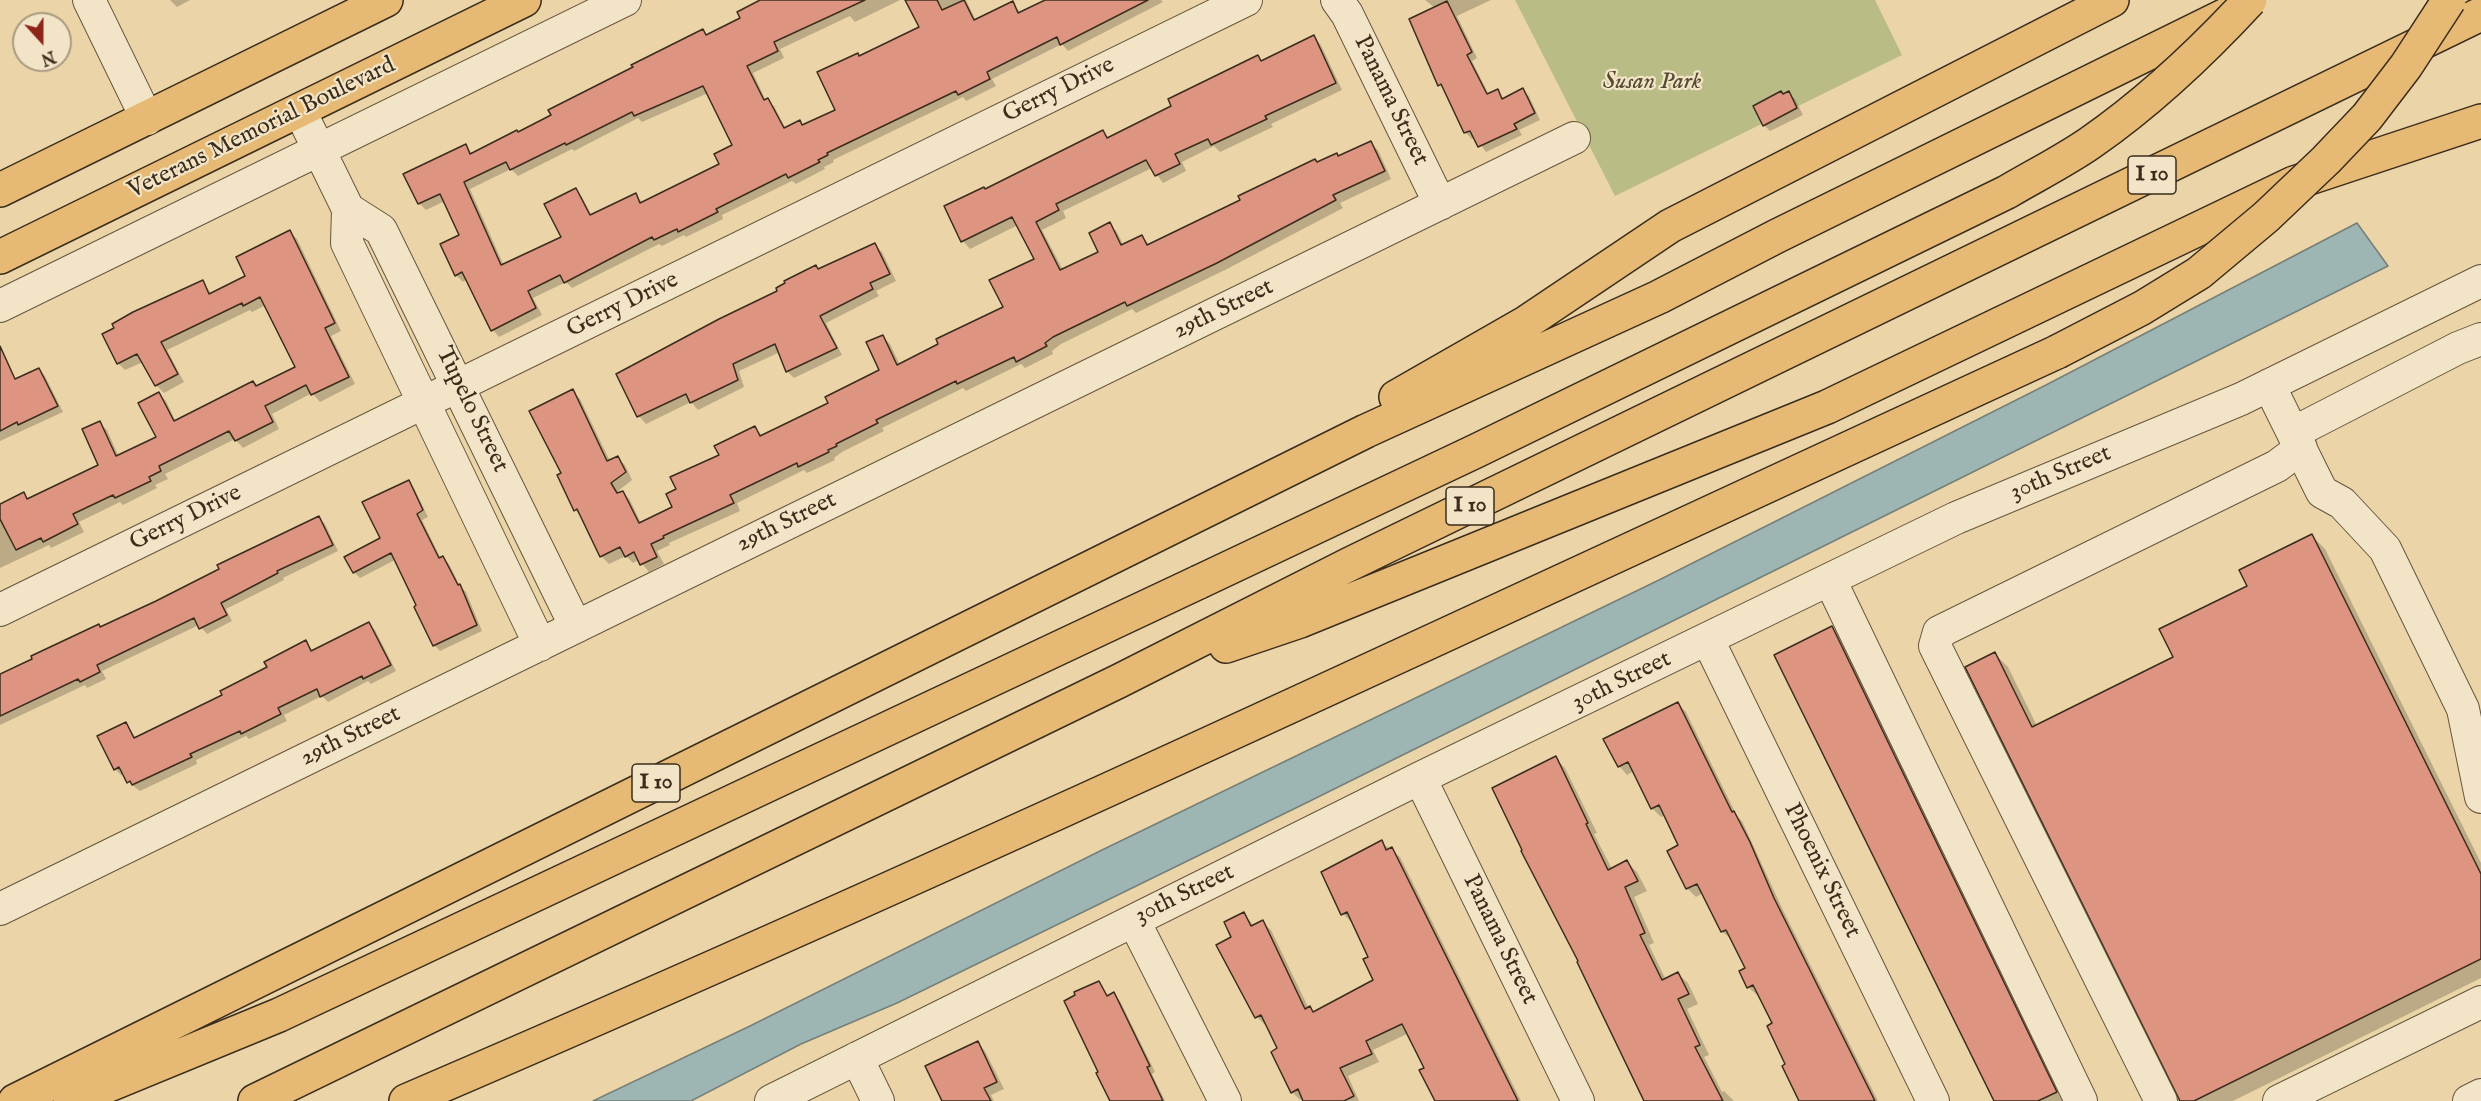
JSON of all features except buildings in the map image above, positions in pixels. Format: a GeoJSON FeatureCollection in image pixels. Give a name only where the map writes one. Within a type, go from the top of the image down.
{"type":"FeatureCollection","features":[{"type":"Feature","properties":{"kind":"main road"},"geometry":{"type":"LineString","coordinates":[[0,190],[386,0]]}},
{"type":"Feature","properties":{"kind":"main road"},"geometry":{"type":"LineString","coordinates":[[438,43],[508,0]]}},
{"type":"Feature","properties":{"kind":"main road","name":"Veterans Memorial Boulevard"},"geometry":{"type":"LineString","coordinates":[[0,257],[525,0]]}},
{"type":"Feature","properties":{"kind":"main road"},"geometry":{"type":"LineString","coordinates":[[1366,431],[1398,394],[1527,322],[1670,226],[2112,0]]}},
{"type":"Feature","properties":{"kind":"main road"},"geometry":{"type":"LineString","coordinates":[[70,1101],[279,1015],[1476,451],[2007,192],[2088,144],[2151,96],[2213,40],[2250,0]]}},
{"type":"Feature","properties":{"kind":"main road","name":"I 10"},"geometry":{"type":"LineString","coordinates":[[15,1101],[1366,431],[1659,297],[1776,236],[2257,0]]}},
{"type":"Feature","properties":{"kind":"main road"},"geometry":{"type":"LineString","coordinates":[[406,1101],[632,1005],[1207,745],[2057,352],[2142,308],[2199,273],[2266,217],[2326,160],[2367,117],[2387,92],[2449,0]]}},
{"type":"Feature","properties":{"kind":"main road","name":"I 10"},"geometry":{"type":"LineString","coordinates":[[255,1101],[1119,681],[1350,564],[1823,336],[2481,14]]}},
{"type":"Feature","properties":{"kind":"main road"},"geometry":{"type":"LineString","coordinates":[[1119,681],[1300,621],[1827,407],[2294,183],[2481,121]]}},
{"type":"Feature","properties":{"kind":"main road"},"geometry":{"type":"LineString","coordinates":[[0,211],[104,140]]}},
{"type":"Feature","properties":{"kind":"street"},"geometry":{"type":"LineString","coordinates":[[88,0],[147,119]]}},
{"type":"Feature","properties":{"kind":"street"},"geometry":{"type":"LineString","coordinates":[[0,306],[625,0]]}},
{"type":"Feature","properties":{"kind":"street","name":"Gerry Drive"},"geometry":{"type":"LineString","coordinates":[[0,610],[1246,0]]}},
{"type":"Feature","properties":{"kind":"street","name":"Panama Street"},"geometry":{"type":"LineString","coordinates":[[1337,0],[1347,14],[1440,204]]}},
{"type":"Feature","properties":{"kind":"street","name":"Tupelo Street"},"geometry":{"type":"LineString","coordinates":[[300,111],[348,209],[347,243],[540,645]]}},
{"type":"Feature","properties":{"kind":"street","name":"29th Street"},"geometry":{"type":"LineString","coordinates":[[0,909],[1575,138]]}},
{"type":"Feature","properties":{"kind":"street","name":"Tupelo Street"},"geometry":{"type":"LineString","coordinates":[[348,209],[381,230],[576,627]]}},
{"type":"Feature","properties":{"kind":"street","name":"30th Street"},"geometry":{"type":"LineString","coordinates":[[771,1101],[1420,778],[1956,518],[2269,386],[2481,281]]}},
{"type":"Feature","properties":{"kind":"street"},"geometry":{"type":"LineString","coordinates":[[2161,1101],[1935,646],[1939,632],[2277,466],[2297,440],[2458,348],[2481,339]]}},
{"type":"Feature","properties":{"kind":"street"},"geometry":{"type":"LineString","coordinates":[[2269,386],[2322,492],[2342,503],[2385,549],[2463,709],[2481,798]]}},
{"type":"Feature","properties":{"kind":"street"},"geometry":{"type":"LineString","coordinates":[[1830,580],[2081,1101]]}},
{"type":"Feature","properties":{"kind":"street","name":"Phoenix Street"},"geometry":{"type":"LineString","coordinates":[[1708,640],[1934,1101]]}},
{"type":"Feature","properties":{"kind":"street","name":"Panama Street"},"geometry":{"type":"LineString","coordinates":[[1420,778],[1578,1101]]}},
{"type":"Feature","properties":{"kind":"street"},"geometry":{"type":"LineString","coordinates":[[1134,921],[1225,1101]]}},
{"type":"Feature","properties":{"kind":"street"},"geometry":{"type":"LineString","coordinates":[[2279,1101],[2481,1002]]}},
{"type":"Feature","properties":{"kind":"street"},"geometry":{"type":"LineString","coordinates":[[857,1059],[878,1101]]}},
{"type":"Feature","properties":{"kind":"street"},"geometry":{"type":"LineString","coordinates":[[2469,1101],[2481,1095]]}},
{"type":"Feature","properties":{"kind":"green space","name":"Susan Park"},"geometry":{"type":"Polygon","coordinates":[[[1515,0],[1875,0],[1902,55],[1615,196],[1515,0]]]}},
{"type":"Feature","properties":{"kind":"water"},"geometry":{"type":"Polygon","coordinates":[[[2357,223],[2388,266],[1308,802],[897,1003],[801,1044],[691,1101],[593,1101],[750,1026],[1102,850],[1659,580],[2046,385],[2357,223]]]}}]}
